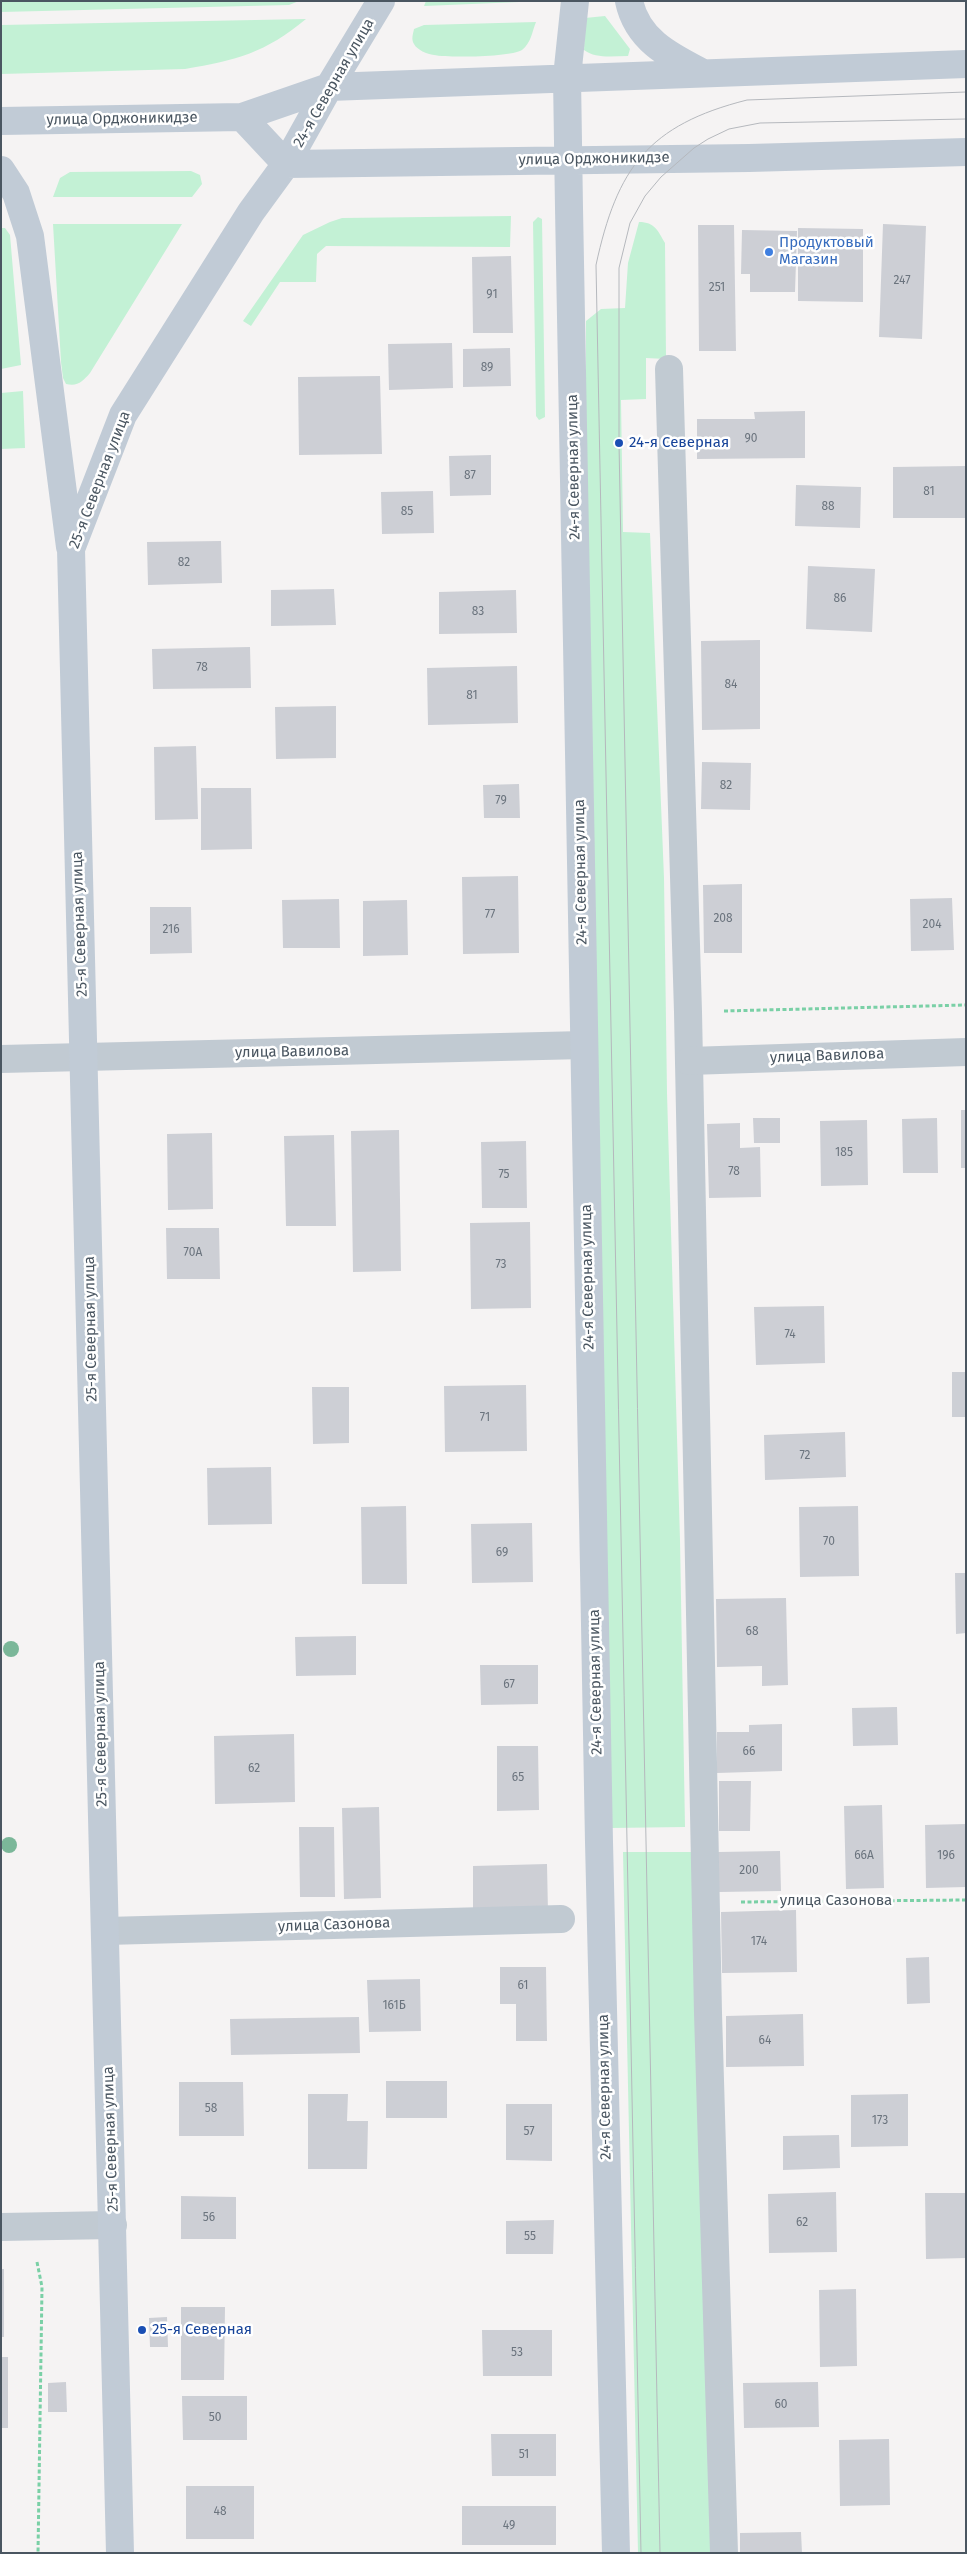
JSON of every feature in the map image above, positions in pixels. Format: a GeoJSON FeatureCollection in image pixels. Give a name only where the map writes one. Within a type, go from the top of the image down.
{"type":"FeatureCollection","features":[{"type":"Feature","properties":{"kind":"main road","name":"24-я Северная улица"},"geometry":{"type":"LineString","coordinates":[[286,164],[329,87],[381,1]]}},
{"type":"Feature","properties":{"kind":"main road","name":"24-я Северная улица"},"geometry":{"type":"LineString","coordinates":[[575,1],[567,77],[570,160],[598,1832],[616,2553]]}},
{"type":"Feature","properties":{"kind":"main road"},"geometry":{"type":"LineString","coordinates":[[629,1],[644,33],[662,52],[702,73]]}},
{"type":"Feature","properties":{"kind":"main road","name":"улица Орджоникидзе"},"geometry":{"type":"LineString","coordinates":[[1,122],[242,117],[329,87],[966,64]]}},
{"type":"Feature","properties":{"kind":"main road"},"geometry":{"type":"LineString","coordinates":[[242,117],[286,164]]}},
{"type":"Feature","properties":{"kind":"main road","name":"улица Орджоникидзе"},"geometry":{"type":"LineString","coordinates":[[286,164],[966,152]]}},
{"type":"Feature","properties":{"kind":"main road","name":"25-я Северная улица"},"geometry":{"type":"LineString","coordinates":[[120,2553],[114,2225],[70,548],[123,415],[251,212],[286,164]]}},
{"type":"Feature","properties":{"kind":"main road"},"geometry":{"type":"LineString","coordinates":[[1,170],[16,193],[30,236],[70,548]]}},
{"type":"Feature","properties":{"kind":"street"},"geometry":{"type":"LineString","coordinates":[[669,370],[688,1012],[706,1902],[724,2553]]}},
{"type":"Feature","properties":{"kind":"street","name":"улица Вавилова"},"geometry":{"type":"LineString","coordinates":[[1,1059],[584,1045]]}},
{"type":"Feature","properties":{"kind":"street","name":"улица Вавилова"},"geometry":{"type":"LineString","coordinates":[[689,1061],[966,1052]]}},
{"type":"Feature","properties":{"kind":"street","name":"улица Сазонова"},"geometry":{"type":"LineString","coordinates":[[106,1932],[561,1919]]}},
{"type":"Feature","properties":{"kind":"street"},"geometry":{"type":"LineString","coordinates":[[1,2228],[114,2225]]}},
{"type":"Feature","properties":{"kind":"path"},"geometry":{"type":"LineString","coordinates":[[688,1012],[966,1005]]}},
{"type":"Feature","properties":{"kind":"path","name":"улица Сазонова"},"geometry":{"type":"LineString","coordinates":[[706,1902],[966,1900]]}},
{"type":"Feature","properties":{"kind":"path"},"geometry":{"type":"LineString","coordinates":[[29,2227],[42,2286],[38,2553]]}},
{"type":"Feature","properties":{"kind":"green space"},"geometry":{"type":"Polygon","coordinates":[[[1,1],[299,1],[289,5],[1,12],[1,1]]]}},
{"type":"Feature","properties":{"kind":"green space"},"geometry":{"type":"Polygon","coordinates":[[[426,1],[543,1],[424,6],[426,1]]]}},
{"type":"Feature","properties":{"kind":"green space"},"geometry":{"type":"Polygon","coordinates":[[[605,16],[630,49],[628,56],[599,56],[584,50],[585,18],[605,16]]]}},
{"type":"Feature","properties":{"kind":"green space"},"geometry":{"type":"Polygon","coordinates":[[[306,19],[277,40],[250,53],[220,62],[185,69],[1,74],[1,25],[306,19]]]}},
{"type":"Feature","properties":{"kind":"green space"},"geometry":{"type":"Polygon","coordinates":[[[536,22],[525,47],[522,50],[506,54],[465,57],[434,55],[425,53],[415,46],[412,36],[414,29],[424,25],[536,22]]]}},
{"type":"Feature","properties":{"kind":"green space"},"geometry":{"type":"Polygon","coordinates":[[[191,171],[200,175],[202,184],[192,197],[53,197],[60,178],[70,172],[191,171]]]}},
{"type":"Feature","properties":{"kind":"green space"},"geometry":{"type":"Polygon","coordinates":[[[511,216],[510,247],[326,246],[317,254],[316,282],[280,282],[251,326],[243,321],[303,235],[330,222],[342,218],[511,216]]]}},
{"type":"Feature","properties":{"kind":"green space"},"geometry":{"type":"Polygon","coordinates":[[[538,217],[542,219],[545,417],[539,420],[536,416],[533,222],[538,217]]]}},
{"type":"Feature","properties":{"kind":"green space"},"geometry":{"type":"Polygon","coordinates":[[[639,222],[652,225],[665,243],[666,359],[646,358],[646,399],[621,400],[623,532],[650,533],[664,878],[667,1093],[680,1540],[685,1827],[610,1828],[586,485],[586,321],[601,309],[625,308],[628,263],[639,222]]]}},
{"type":"Feature","properties":{"kind":"green space"},"geometry":{"type":"Polygon","coordinates":[[[53,224],[182,224],[90,373],[82,381],[74,385],[66,384],[63,378],[53,224]]]}},
{"type":"Feature","properties":{"kind":"green space"},"geometry":{"type":"Polygon","coordinates":[[[1,228],[5,228],[10,235],[21,365],[1,369],[1,228]]]}},
{"type":"Feature","properties":{"kind":"green space"},"geometry":{"type":"Polygon","coordinates":[[[23,391],[25,448],[1,449],[1,393],[23,391]]]}},
{"type":"Feature","properties":{"kind":"green space"},"geometry":{"type":"Polygon","coordinates":[[[623,1852],[694,1852],[717,2553],[638,2553],[623,1852]]]}},
{"type":"Feature","properties":{"kind":"building"},"geometry":{"type":"Polygon","coordinates":[[[883,224],[926,226],[922,339],[879,337],[883,224]]]}},
{"type":"Feature","properties":{"kind":"building"},"geometry":{"type":"Polygon","coordinates":[[[698,225],[734,225],[736,351],[699,351],[698,225]]]}},
{"type":"Feature","properties":{"kind":"building"},"geometry":{"type":"Polygon","coordinates":[[[798,228],[863,229],[863,302],[798,301],[798,228]]]}},
{"type":"Feature","properties":{"kind":"building","name":"Продуктовый Магазин"},"geometry":{"type":"Polygon","coordinates":[[[742,230],[797,231],[795,292],[750,292],[750,274],[741,274],[742,230]]]}},
{"type":"Feature","properties":{"kind":"building"},"geometry":{"type":"Polygon","coordinates":[[[511,256],[513,333],[473,333],[472,257],[511,256]]]}},
{"type":"Feature","properties":{"kind":"building"},"geometry":{"type":"Polygon","coordinates":[[[452,343],[453,388],[389,390],[388,344],[452,343]]]}},
{"type":"Feature","properties":{"kind":"building"},"geometry":{"type":"Polygon","coordinates":[[[510,348],[511,386],[463,387],[463,349],[510,348]]]}},
{"type":"Feature","properties":{"kind":"building"},"geometry":{"type":"Polygon","coordinates":[[[380,376],[382,454],[299,455],[298,377],[380,376]]]}},
{"type":"Feature","properties":{"kind":"building"},"geometry":{"type":"Polygon","coordinates":[[[805,411],[805,458],[697,459],[697,419],[755,419],[754,412],[805,411]]]}},
{"type":"Feature","properties":{"kind":"building"},"geometry":{"type":"Polygon","coordinates":[[[491,455],[491,495],[450,496],[449,456],[491,455]]]}},
{"type":"Feature","properties":{"kind":"building"},"geometry":{"type":"Polygon","coordinates":[[[966,466],[966,518],[893,518],[893,467],[966,466]]]}},
{"type":"Feature","properties":{"kind":"building"},"geometry":{"type":"Polygon","coordinates":[[[796,485],[861,487],[860,528],[795,526],[796,485]]]}},
{"type":"Feature","properties":{"kind":"building"},"geometry":{"type":"Polygon","coordinates":[[[433,491],[434,533],[382,534],[381,492],[433,491]]]}},
{"type":"Feature","properties":{"kind":"building"},"geometry":{"type":"Polygon","coordinates":[[[221,541],[222,583],[148,585],[147,542],[221,541]]]}},
{"type":"Feature","properties":{"kind":"building"},"geometry":{"type":"Polygon","coordinates":[[[808,566],[875,569],[872,632],[806,629],[808,566]]]}},
{"type":"Feature","properties":{"kind":"building"},"geometry":{"type":"Polygon","coordinates":[[[334,589],[336,625],[271,626],[271,590],[334,589]]]}},
{"type":"Feature","properties":{"kind":"building"},"geometry":{"type":"Polygon","coordinates":[[[516,590],[517,633],[439,634],[439,592],[516,590]]]}},
{"type":"Feature","properties":{"kind":"building"},"geometry":{"type":"Polygon","coordinates":[[[760,640],[760,729],[702,730],[701,641],[760,640]]]}},
{"type":"Feature","properties":{"kind":"building"},"geometry":{"type":"Polygon","coordinates":[[[250,647],[251,688],[153,689],[152,649],[250,647]]]}},
{"type":"Feature","properties":{"kind":"building"},"geometry":{"type":"Polygon","coordinates":[[[517,666],[518,723],[428,725],[427,668],[517,666]]]}},
{"type":"Feature","properties":{"kind":"building"},"geometry":{"type":"Polygon","coordinates":[[[336,706],[336,758],[276,759],[275,707],[336,706]]]}},
{"type":"Feature","properties":{"kind":"building"},"geometry":{"type":"Polygon","coordinates":[[[196,746],[198,819],[155,820],[154,747],[196,746]]]}},
{"type":"Feature","properties":{"kind":"building"},"geometry":{"type":"Polygon","coordinates":[[[702,762],[751,763],[750,810],[701,809],[702,762]]]}},
{"type":"Feature","properties":{"kind":"building"},"geometry":{"type":"Polygon","coordinates":[[[519,784],[520,818],[484,818],[483,785],[519,784]]]}},
{"type":"Feature","properties":{"kind":"building"},"geometry":{"type":"Polygon","coordinates":[[[201,788],[251,788],[252,849],[201,850],[201,788]]]}},
{"type":"Feature","properties":{"kind":"building"},"geometry":{"type":"Polygon","coordinates":[[[518,876],[519,953],[463,954],[462,877],[518,876]]]}},
{"type":"Feature","properties":{"kind":"building"},"geometry":{"type":"Polygon","coordinates":[[[742,884],[742,953],[704,953],[703,885],[742,884]]]}},
{"type":"Feature","properties":{"kind":"building"},"geometry":{"type":"Polygon","coordinates":[[[952,898],[954,950],[911,951],[910,899],[952,898]]]}},
{"type":"Feature","properties":{"kind":"building"},"geometry":{"type":"Polygon","coordinates":[[[339,899],[340,948],[283,948],[282,900],[339,899]]]}},
{"type":"Feature","properties":{"kind":"building"},"geometry":{"type":"Polygon","coordinates":[[[407,900],[408,955],[363,956],[363,901],[407,900]]]}},
{"type":"Feature","properties":{"kind":"building"},"geometry":{"type":"Polygon","coordinates":[[[150,907],[191,907],[192,953],[150,954],[150,907]]]}},
{"type":"Feature","properties":{"kind":"building"},"geometry":{"type":"Polygon","coordinates":[[[961,1110],[966,1110],[966,1168],[961,1168],[961,1110]]]}},
{"type":"Feature","properties":{"kind":"building"},"geometry":{"type":"Polygon","coordinates":[[[753,1118],[780,1118],[780,1143],[754,1143],[753,1118]]]}},
{"type":"Feature","properties":{"kind":"building"},"geometry":{"type":"Polygon","coordinates":[[[937,1118],[938,1173],[903,1173],[902,1119],[937,1118]]]}},
{"type":"Feature","properties":{"kind":"building"},"geometry":{"type":"Polygon","coordinates":[[[867,1120],[868,1185],[821,1186],[820,1121],[867,1120]]]}},
{"type":"Feature","properties":{"kind":"building"},"geometry":{"type":"Polygon","coordinates":[[[740,1123],[740,1148],[760,1147],[761,1197],[709,1198],[707,1124],[740,1123]]]}},
{"type":"Feature","properties":{"kind":"building"},"geometry":{"type":"Polygon","coordinates":[[[399,1130],[401,1271],[353,1272],[351,1131],[399,1130]]]}},
{"type":"Feature","properties":{"kind":"building"},"geometry":{"type":"Polygon","coordinates":[[[212,1133],[213,1209],[168,1210],[167,1134],[212,1133]]]}},
{"type":"Feature","properties":{"kind":"building"},"geometry":{"type":"Polygon","coordinates":[[[334,1135],[336,1226],[286,1226],[284,1136],[334,1135]]]}},
{"type":"Feature","properties":{"kind":"building"},"geometry":{"type":"Polygon","coordinates":[[[526,1141],[527,1208],[482,1208],[481,1142],[526,1141]]]}},
{"type":"Feature","properties":{"kind":"building"},"geometry":{"type":"Polygon","coordinates":[[[530,1222],[531,1308],[471,1309],[470,1223],[530,1222]]]}},
{"type":"Feature","properties":{"kind":"building"},"geometry":{"type":"Polygon","coordinates":[[[166,1228],[219,1228],[220,1279],[167,1279],[166,1228]]]}},
{"type":"Feature","properties":{"kind":"building"},"geometry":{"type":"Polygon","coordinates":[[[824,1306],[825,1363],[756,1365],[754,1307],[824,1306]]]}},
{"type":"Feature","properties":{"kind":"building"},"geometry":{"type":"Polygon","coordinates":[[[952,1372],[966,1372],[966,1417],[952,1417],[952,1372]]]}},
{"type":"Feature","properties":{"kind":"building"},"geometry":{"type":"Polygon","coordinates":[[[526,1385],[527,1451],[445,1452],[444,1386],[526,1385]]]}},
{"type":"Feature","properties":{"kind":"building"},"geometry":{"type":"Polygon","coordinates":[[[312,1387],[349,1387],[349,1443],[313,1444],[312,1387]]]}},
{"type":"Feature","properties":{"kind":"building"},"geometry":{"type":"Polygon","coordinates":[[[845,1432],[846,1477],[765,1480],[764,1435],[845,1432]]]}},
{"type":"Feature","properties":{"kind":"building"},"geometry":{"type":"Polygon","coordinates":[[[271,1467],[272,1524],[208,1525],[207,1468],[271,1467]]]}},
{"type":"Feature","properties":{"kind":"building"},"geometry":{"type":"Polygon","coordinates":[[[406,1506],[407,1584],[362,1584],[361,1507],[406,1506]]]}},
{"type":"Feature","properties":{"kind":"building"},"geometry":{"type":"Polygon","coordinates":[[[858,1506],[859,1576],[800,1577],[799,1507],[858,1506]]]}},
{"type":"Feature","properties":{"kind":"building"},"geometry":{"type":"Polygon","coordinates":[[[532,1523],[533,1582],[472,1583],[471,1524],[532,1523]]]}},
{"type":"Feature","properties":{"kind":"building"},"geometry":{"type":"Polygon","coordinates":[[[955,1573],[966,1573],[966,1633],[956,1634],[955,1573]]]}},
{"type":"Feature","properties":{"kind":"building"},"geometry":{"type":"Polygon","coordinates":[[[786,1598],[788,1685],[762,1686],[762,1666],[717,1667],[716,1599],[786,1598]]]}},
{"type":"Feature","properties":{"kind":"building"},"geometry":{"type":"Polygon","coordinates":[[[356,1636],[356,1675],[296,1676],[295,1637],[356,1636]]]}},
{"type":"Feature","properties":{"kind":"building"},"geometry":{"type":"Polygon","coordinates":[[[480,1665],[538,1665],[538,1704],[481,1705],[480,1665]]]}},
{"type":"Feature","properties":{"kind":"building"},"geometry":{"type":"Polygon","coordinates":[[[897,1707],[898,1745],[853,1746],[852,1708],[897,1707]]]}},
{"type":"Feature","properties":{"kind":"building"},"geometry":{"type":"Polygon","coordinates":[[[782,1724],[782,1771],[717,1773],[717,1732],[749,1732],[749,1725],[782,1724]]]}},
{"type":"Feature","properties":{"kind":"building"},"geometry":{"type":"Polygon","coordinates":[[[294,1734],[295,1802],[215,1804],[214,1736],[294,1734]]]}},
{"type":"Feature","properties":{"kind":"building"},"geometry":{"type":"Polygon","coordinates":[[[497,1746],[538,1746],[539,1810],[497,1811],[497,1746]]]}},
{"type":"Feature","properties":{"kind":"building"},"geometry":{"type":"Polygon","coordinates":[[[719,1781],[751,1781],[750,1831],[719,1831],[719,1781]]]}},
{"type":"Feature","properties":{"kind":"building"},"geometry":{"type":"Polygon","coordinates":[[[882,1805],[884,1888],[846,1889],[844,1806],[882,1805]]]}},
{"type":"Feature","properties":{"kind":"building"},"geometry":{"type":"Polygon","coordinates":[[[379,1807],[381,1898],[344,1899],[342,1808],[379,1807]]]}},
{"type":"Feature","properties":{"kind":"building"},"geometry":{"type":"Polygon","coordinates":[[[966,1824],[966,1887],[926,1888],[925,1825],[966,1824]]]}},
{"type":"Feature","properties":{"kind":"building"},"geometry":{"type":"Polygon","coordinates":[[[299,1827],[334,1827],[335,1897],[300,1897],[299,1827]]]}},
{"type":"Feature","properties":{"kind":"building"},"geometry":{"type":"Polygon","coordinates":[[[780,1851],[781,1891],[719,1892],[718,1852],[780,1851]]]}},
{"type":"Feature","properties":{"kind":"building"},"geometry":{"type":"Polygon","coordinates":[[[547,1864],[548,1913],[473,1914],[473,1866],[547,1864]]]}},
{"type":"Feature","properties":{"kind":"building"},"geometry":{"type":"Polygon","coordinates":[[[796,1910],[797,1972],[722,1973],[721,1912],[796,1910]]]}},
{"type":"Feature","properties":{"kind":"building"},"geometry":{"type":"Polygon","coordinates":[[[929,1957],[930,2003],[907,2004],[906,1958],[929,1957]]]}},
{"type":"Feature","properties":{"kind":"building"},"geometry":{"type":"Polygon","coordinates":[[[500,1967],[546,1967],[547,2041],[516,2041],[516,2004],[500,2004],[500,1967]]]}},
{"type":"Feature","properties":{"kind":"building"},"geometry":{"type":"Polygon","coordinates":[[[420,1979],[421,2031],[369,2032],[367,1980],[420,1979]]]}},
{"type":"Feature","properties":{"kind":"building"},"geometry":{"type":"Polygon","coordinates":[[[803,2014],[804,2066],[726,2067],[726,2016],[803,2014]]]}},
{"type":"Feature","properties":{"kind":"building"},"geometry":{"type":"Polygon","coordinates":[[[359,2017],[360,2053],[231,2055],[230,2019],[359,2017]]]}},
{"type":"Feature","properties":{"kind":"building"},"geometry":{"type":"Polygon","coordinates":[[[386,2081],[447,2081],[447,2118],[386,2118],[386,2081]]]}},
{"type":"Feature","properties":{"kind":"building"},"geometry":{"type":"Polygon","coordinates":[[[179,2082],[243,2082],[244,2136],[179,2136],[179,2082]]]}},
{"type":"Feature","properties":{"kind":"building"},"geometry":{"type":"Polygon","coordinates":[[[308,2094],[348,2094],[347,2121],[368,2121],[367,2169],[308,2169],[308,2094]]]}},
{"type":"Feature","properties":{"kind":"building"},"geometry":{"type":"Polygon","coordinates":[[[908,2094],[908,2146],[851,2147],[851,2095],[908,2094]]]}},
{"type":"Feature","properties":{"kind":"building"},"geometry":{"type":"Polygon","coordinates":[[[506,2104],[552,2104],[552,2161],[506,2160],[506,2104]]]}},
{"type":"Feature","properties":{"kind":"building"},"geometry":{"type":"Polygon","coordinates":[[[839,2135],[840,2168],[783,2170],[783,2136],[839,2135]]]}},
{"type":"Feature","properties":{"kind":"building"},"geometry":{"type":"Polygon","coordinates":[[[836,2192],[837,2252],[769,2253],[768,2194],[836,2192]]]}},
{"type":"Feature","properties":{"kind":"building"},"geometry":{"type":"Polygon","coordinates":[[[925,2193],[966,2193],[966,2258],[926,2259],[925,2193]]]}},
{"type":"Feature","properties":{"kind":"building"},"geometry":{"type":"Polygon","coordinates":[[[181,2196],[236,2197],[236,2239],[181,2239],[181,2196]]]}},
{"type":"Feature","properties":{"kind":"building"},"geometry":{"type":"Polygon","coordinates":[[[554,2220],[553,2254],[506,2254],[506,2221],[554,2220]]]}},
{"type":"Feature","properties":{"kind":"building"},"geometry":{"type":"Polygon","coordinates":[[[1,2269],[4,2269],[4,2337],[1,2337],[1,2269]]]}},
{"type":"Feature","properties":{"kind":"building"},"geometry":{"type":"Polygon","coordinates":[[[856,2289],[857,2366],[820,2367],[819,2290],[856,2289]]]}},
{"type":"Feature","properties":{"kind":"building"},"geometry":{"type":"Polygon","coordinates":[[[181,2307],[225,2307],[224,2380],[181,2380],[181,2307]]]}},
{"type":"Feature","properties":{"kind":"building"},"geometry":{"type":"Polygon","coordinates":[[[167,2317],[168,2347],[150,2347],[149,2318],[167,2317]]]}},
{"type":"Feature","properties":{"kind":"building"},"geometry":{"type":"Polygon","coordinates":[[[482,2330],[552,2330],[552,2376],[483,2376],[482,2330]]]}},
{"type":"Feature","properties":{"kind":"building"},"geometry":{"type":"Polygon","coordinates":[[[1,2357],[8,2357],[8,2428],[1,2428],[1,2357]]]}},
{"type":"Feature","properties":{"kind":"building"},"geometry":{"type":"Polygon","coordinates":[[[66,2382],[67,2412],[48,2412],[48,2383],[66,2382]]]}},
{"type":"Feature","properties":{"kind":"building"},"geometry":{"type":"Polygon","coordinates":[[[818,2382],[819,2427],[744,2428],[743,2383],[818,2382]]]}},
{"type":"Feature","properties":{"kind":"building"},"geometry":{"type":"Polygon","coordinates":[[[182,2396],[247,2396],[247,2440],[183,2440],[182,2396]]]}},
{"type":"Feature","properties":{"kind":"building"},"geometry":{"type":"Polygon","coordinates":[[[491,2434],[556,2434],[556,2476],[492,2476],[491,2434]]]}},
{"type":"Feature","properties":{"kind":"building"},"geometry":{"type":"Polygon","coordinates":[[[889,2439],[890,2505],[840,2506],[839,2440],[889,2439]]]}},
{"type":"Feature","properties":{"kind":"building"},"geometry":{"type":"Polygon","coordinates":[[[186,2486],[254,2486],[254,2539],[186,2539],[186,2486]]]}},
{"type":"Feature","properties":{"kind":"building"},"geometry":{"type":"Polygon","coordinates":[[[462,2506],[556,2506],[556,2545],[462,2545],[462,2506]]]}},
{"type":"Feature","properties":{"kind":"building"},"geometry":{"type":"Polygon","coordinates":[[[801,2532],[802,2553],[740,2553],[740,2533],[801,2532]]]}},
{"type":"Feature","properties":{"kind":"tram line"},"geometry":{"type":"LineString","coordinates":[[641,2553],[596,265],[604,231],[627,177],[642,156],[661,138],[685,123],[713,110],[747,100],[966,92]]}},
{"type":"Feature","properties":{"kind":"tram line"},"geometry":{"type":"LineString","coordinates":[[660,2553],[619,443],[619,268],[630,223],[645,196],[661,177],[694,148],[729,129],[760,123],[966,119]]}},
{"type":"Feature","properties":{"kind":"place","name":"Продуктовый Магазин"},"geometry":{"type":"Point","coordinates":[769,252]}},
{"type":"Feature","properties":{"kind":"place","name":"24-я Северная"},"geometry":{"type":"Point","coordinates":[619,443]}},
{"type":"Feature","properties":{"kind":"place","name":"25-я Северная"},"geometry":{"type":"Point","coordinates":[142,2330]}}]}
